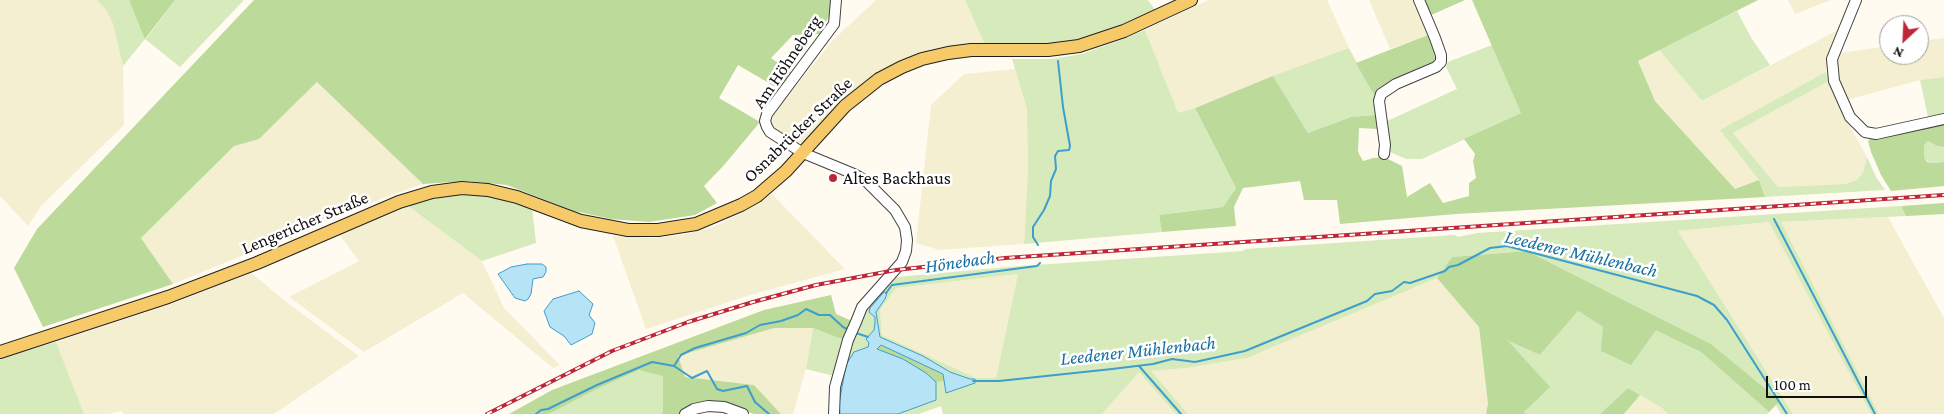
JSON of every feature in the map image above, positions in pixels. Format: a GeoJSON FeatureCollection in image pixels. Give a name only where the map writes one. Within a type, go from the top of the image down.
{"type":"FeatureCollection","features":[{"type":"Feature","properties":{"kind":"main road","name":"Osnabrücker Straße"},"geometry":{"type":"LineString","coordinates":[[628,230],[658,230],[696,224],[724,213],[757,196],[786,171],[829,122],[862,92],[880,79],[922,60],[971,50],[1048,50],[1079,46],[1124,31],[1191,0]]}},
{"type":"Feature","properties":{"kind":"main road","name":"Lengericher Straße"},"geometry":{"type":"LineString","coordinates":[[0,352],[168,297],[257,263],[399,202],[432,192],[462,188],[488,190],[517,197],[581,221],[628,230]]}},
{"type":"Feature","properties":{"kind":"street","name":"Am Höhneberg"},"geometry":{"type":"LineString","coordinates":[[803,153],[770,132],[765,121],[767,114],[834,24],[836,0]]}},
{"type":"Feature","properties":{"kind":"street"},"geometry":{"type":"LineString","coordinates":[[1384,154],[1385,145],[1379,101],[1381,94],[1396,84],[1436,68],[1441,62],[1441,55],[1435,38],[1419,0]]}},
{"type":"Feature","properties":{"kind":"street"},"geometry":{"type":"LineString","coordinates":[[1856,0],[1832,59],[1834,81],[1850,117],[1865,132],[1876,134],[1944,119]]}},
{"type":"Feature","properties":{"kind":"street"},"geometry":{"type":"LineString","coordinates":[[803,153],[854,174],[866,181],[895,210],[905,227],[906,251],[902,262],[862,307],[848,340],[835,387],[834,414]]}},
{"type":"Feature","properties":{"kind":"street"},"geometry":{"type":"LineString","coordinates":[[685,414],[694,408],[708,406],[724,407],[742,414]]}},
{"type":"Feature","properties":{"kind":"shaded area"},"geometry":{"type":"Polygon","coordinates":[[[0,0],[97,0],[107,11],[113,24],[123,66],[124,125],[41,206],[28,226],[0,196],[0,0]]]}},
{"type":"Feature","properties":{"kind":"shaded area"},"geometry":{"type":"Polygon","coordinates":[[[876,0],[965,0],[985,45],[948,46],[920,55],[804,142],[798,143],[774,130],[772,124],[774,113],[832,41],[876,0]]]}},
{"type":"Feature","properties":{"kind":"shaded area"},"geometry":{"type":"Polygon","coordinates":[[[1208,0],[1327,0],[1349,48],[1178,114],[1145,30],[1208,0]]]}},
{"type":"Feature","properties":{"kind":"shaded area"},"geometry":{"type":"Polygon","coordinates":[[[1369,0],[1414,0],[1428,35],[1390,49],[1369,0]]]}},
{"type":"Feature","properties":{"kind":"shaded area"},"geometry":{"type":"Polygon","coordinates":[[[1788,0],[1831,0],[1795,14],[1788,0]]]}},
{"type":"Feature","properties":{"kind":"shaded area"},"geometry":{"type":"Polygon","coordinates":[[[1840,29],[1828,58],[1826,72],[1721,130],[1759,180],[1735,189],[1655,101],[1638,61],[1659,50],[1702,101],[1840,29]]]}},
{"type":"Feature","properties":{"kind":"shaded area"},"geometry":{"type":"Polygon","coordinates":[[[1944,38],[1944,77],[1920,80],[1847,100],[1838,79],[1836,61],[1840,53],[1879,47],[1879,65],[1929,65],[1929,40],[1944,38]]]}},
{"type":"Feature","properties":{"kind":"shaded area"},"geometry":{"type":"Polygon","coordinates":[[[1015,69],[1027,109],[1028,170],[1024,244],[939,250],[916,243],[931,105],[964,74],[1015,69]]]}},
{"type":"Feature","properties":{"kind":"shaded area"},"geometry":{"type":"Polygon","coordinates":[[[1829,81],[1846,119],[1867,157],[1863,172],[1857,180],[1845,184],[1778,187],[1733,133],[1829,81]]]}},
{"type":"Feature","properties":{"kind":"shaded area"},"geometry":{"type":"Polygon","coordinates":[[[317,82],[423,184],[388,196],[173,284],[141,238],[234,145],[259,139],[317,82]]]}},
{"type":"Feature","properties":{"kind":"shaded area"},"geometry":{"type":"Polygon","coordinates":[[[772,194],[845,269],[750,295],[646,329],[613,236],[652,238],[682,235],[713,227],[740,214],[772,194]]]}},
{"type":"Feature","properties":{"kind":"shaded area"},"geometry":{"type":"Polygon","coordinates":[[[408,206],[482,261],[504,308],[560,365],[553,368],[463,293],[364,352],[289,297],[359,261],[338,233],[408,206]]]}},
{"type":"Feature","properties":{"kind":"shaded area"},"geometry":{"type":"Polygon","coordinates":[[[1888,217],[1944,318],[1944,414],[1879,414],[1780,222],[1888,217]]]}},
{"type":"Feature","properties":{"kind":"shaded area"},"geometry":{"type":"Polygon","coordinates":[[[1770,222],[1871,414],[1793,414],[1678,231],[1770,222]]]}},
{"type":"Feature","properties":{"kind":"shaded area"},"geometry":{"type":"Polygon","coordinates":[[[251,273],[359,356],[274,414],[124,414],[121,411],[110,414],[84,414],[56,342],[171,304],[251,273]]]}},
{"type":"Feature","properties":{"kind":"shaded area"},"geometry":{"type":"Polygon","coordinates":[[[1018,274],[996,378],[976,378],[882,335],[880,310],[896,288],[1018,274]]]}},
{"type":"Feature","properties":{"kind":"shaded area"},"geometry":{"type":"Polygon","coordinates":[[[1437,278],[1479,327],[1488,405],[1486,414],[1188,414],[1150,371],[1187,368],[1247,358],[1437,278]]]}},
{"type":"Feature","properties":{"kind":"shaded area"},"geometry":{"type":"Polygon","coordinates":[[[774,328],[813,328],[806,369],[793,414],[781,414],[754,385],[684,377],[678,356],[774,328]]]}},
{"type":"Feature","properties":{"kind":"shaded area"},"geometry":{"type":"Polygon","coordinates":[[[1139,372],[1176,414],[1102,414],[1139,372]]]}},
{"type":"Feature","properties":{"kind":"shaded area"},"geometry":{"type":"Polygon","coordinates":[[[1640,395],[1662,408],[1668,414],[1624,414],[1640,395]]]}},
{"type":"Feature","properties":{"kind":"green space"},"geometry":{"type":"Polygon","coordinates":[[[97,0],[129,0],[146,39],[175,0],[244,0],[180,67],[145,39],[123,66],[113,24],[107,11],[97,0]]]}},
{"type":"Feature","properties":{"kind":"green space"},"geometry":{"type":"Polygon","coordinates":[[[129,0],[175,0],[145,39],[129,0]]]}},
{"type":"Feature","properties":{"kind":"green space"},"geometry":{"type":"Polygon","coordinates":[[[254,0],[830,0],[830,14],[820,34],[793,35],[771,58],[791,72],[779,89],[738,65],[719,98],[760,122],[704,186],[717,203],[695,215],[649,222],[611,219],[574,211],[507,185],[467,181],[423,184],[317,82],[259,139],[234,146],[141,238],[173,284],[43,327],[14,268],[37,229],[254,0]]]}},
{"type":"Feature","properties":{"kind":"green space"},"geometry":{"type":"Polygon","coordinates":[[[965,0],[1148,0],[1156,11],[1116,29],[1065,44],[985,45],[965,0]]]}},
{"type":"Feature","properties":{"kind":"green space"},"geometry":{"type":"Polygon","coordinates":[[[1423,0],[1465,0],[1429,16],[1423,0]]]}},
{"type":"Feature","properties":{"kind":"green space"},"geometry":{"type":"Polygon","coordinates":[[[1472,0],[1758,0],[1638,61],[1655,101],[1735,189],[1759,180],[1765,197],[1456,214],[1340,224],[1337,200],[1304,200],[1300,181],[1243,188],[1234,207],[1236,226],[1162,232],[1159,215],[1223,207],[1236,188],[1195,108],[1273,76],[1308,133],[1351,117],[1375,115],[1379,129],[1359,128],[1358,152],[1363,161],[1384,157],[1402,166],[1407,197],[1430,183],[1443,203],[1469,196],[1469,183],[1476,178],[1473,161],[1475,154],[1464,139],[1521,113],[1472,0]]]}},
{"type":"Feature","properties":{"kind":"green space"},"geometry":{"type":"Polygon","coordinates":[[[1737,11],[1752,39],[1770,65],[1702,101],[1659,50],[1737,11]]]}},
{"type":"Feature","properties":{"kind":"green space"},"geometry":{"type":"Polygon","coordinates":[[[1145,30],[1178,113],[1195,108],[1236,188],[1223,207],[1159,215],[1162,232],[1024,244],[1028,170],[1027,109],[1012,59],[1052,59],[1082,54],[1145,30]]]}},
{"type":"Feature","properties":{"kind":"green space"},"geometry":{"type":"Polygon","coordinates":[[[1428,35],[1436,53],[1436,60],[1431,66],[1374,95],[1356,63],[1428,35]]]}},
{"type":"Feature","properties":{"kind":"green space"},"geometry":{"type":"Polygon","coordinates":[[[1492,45],[1521,113],[1422,159],[1406,159],[1390,152],[1385,122],[1457,89],[1446,67],[1448,62],[1492,45]]]}},
{"type":"Feature","properties":{"kind":"green space"},"geometry":{"type":"Polygon","coordinates":[[[1349,48],[1374,95],[1375,115],[1351,117],[1308,133],[1273,76],[1349,48]]]}},
{"type":"Feature","properties":{"kind":"green space"},"geometry":{"type":"Polygon","coordinates":[[[1826,72],[1829,81],[1733,133],[1778,187],[1845,184],[1857,180],[1863,172],[1867,157],[1876,177],[1885,190],[1765,197],[1759,180],[1720,130],[1826,72]]]}},
{"type":"Feature","properties":{"kind":"green space"},"geometry":{"type":"Polygon","coordinates":[[[1944,77],[1944,115],[1928,117],[1920,80],[1944,77]]]}},
{"type":"Feature","properties":{"kind":"green space"},"geometry":{"type":"Polygon","coordinates":[[[1944,124],[1944,147],[1937,146],[1928,141],[1924,145],[1924,158],[1927,162],[1931,163],[1944,162],[1944,186],[1891,191],[1881,175],[1868,141],[1871,138],[1883,138],[1944,124]]]}},
{"type":"Feature","properties":{"kind":"green space"},"geometry":{"type":"Polygon","coordinates":[[[1928,141],[1937,146],[1944,147],[1944,162],[1931,163],[1924,159],[1924,145],[1928,141]]]}},
{"type":"Feature","properties":{"kind":"green space"},"geometry":{"type":"Polygon","coordinates":[[[462,194],[487,196],[532,207],[536,243],[482,261],[408,206],[431,199],[462,194]]]}},
{"type":"Feature","properties":{"kind":"green space"},"geometry":{"type":"Polygon","coordinates":[[[1944,203],[1944,214],[1906,216],[1901,206],[1944,203]]]}},
{"type":"Feature","properties":{"kind":"green space"},"geometry":{"type":"Polygon","coordinates":[[[1901,206],[1906,216],[1781,222],[1879,414],[1871,414],[1769,222],[1678,231],[1793,414],[1781,414],[1776,405],[1780,402],[1711,344],[1527,251],[1452,257],[1437,278],[1247,358],[1187,368],[1151,371],[1188,414],[1176,414],[1139,372],[1102,414],[943,414],[941,406],[919,414],[838,414],[840,377],[860,324],[867,308],[897,277],[1020,266],[1243,251],[1245,249],[1455,235],[1458,237],[1477,233],[1901,206]],[[1018,274],[896,288],[880,310],[882,335],[976,378],[996,378],[1018,274]]]}},
{"type":"Feature","properties":{"kind":"green space"},"geometry":{"type":"Polygon","coordinates":[[[1527,251],[1711,344],[1780,401],[1769,412],[1701,352],[1656,330],[1631,365],[1601,351],[1603,327],[1578,311],[1540,355],[1507,340],[1550,387],[1524,412],[1526,414],[1486,414],[1488,404],[1479,327],[1437,278],[1452,257],[1527,251]]]}},
{"type":"Feature","properties":{"kind":"green space"},"geometry":{"type":"Polygon","coordinates":[[[831,295],[836,314],[852,321],[844,340],[813,328],[774,328],[678,356],[685,377],[754,385],[781,414],[754,414],[730,405],[690,406],[679,414],[661,414],[663,412],[663,376],[639,370],[549,414],[509,414],[552,390],[764,310],[831,295]]]}},
{"type":"Feature","properties":{"kind":"green space"},"geometry":{"type":"Polygon","coordinates":[[[1578,311],[1603,327],[1656,329],[1701,352],[1769,412],[1767,414],[1668,414],[1662,408],[1628,388],[1600,414],[1526,414],[1506,339],[1540,355],[1578,311]]]}},
{"type":"Feature","properties":{"kind":"green space"},"geometry":{"type":"Polygon","coordinates":[[[813,328],[844,340],[834,376],[806,369],[813,328]]]}},
{"type":"Feature","properties":{"kind":"green space"},"geometry":{"type":"Polygon","coordinates":[[[56,342],[84,414],[0,414],[0,358],[56,342]]]}},
{"type":"Feature","properties":{"kind":"green space"},"geometry":{"type":"Polygon","coordinates":[[[881,345],[944,374],[944,381],[936,382],[926,373],[903,359],[876,349],[881,345]]]}},
{"type":"Feature","properties":{"kind":"green space"},"geometry":{"type":"Polygon","coordinates":[[[639,370],[663,375],[663,412],[661,414],[549,414],[595,390],[639,370]]]}},
{"type":"Feature","properties":{"kind":"green space"},"geometry":{"type":"Polygon","coordinates":[[[1628,388],[1640,395],[1624,414],[1600,414],[1628,388]]]}},
{"type":"Feature","properties":{"kind":"water"},"geometry":{"type":"Polygon","coordinates":[[[542,264],[546,267],[546,272],[543,277],[533,279],[531,294],[525,301],[515,298],[498,274],[511,267],[542,264]]]}},
{"type":"Feature","properties":{"kind":"water"},"geometry":{"type":"Polygon","coordinates":[[[579,291],[593,304],[589,315],[595,323],[592,334],[571,345],[564,336],[550,327],[544,311],[553,299],[579,291]]]}},
{"type":"Feature","properties":{"kind":"water"},"geometry":{"type":"Polygon","coordinates":[[[884,292],[887,293],[885,299],[876,312],[880,337],[923,356],[950,372],[975,379],[975,383],[946,393],[943,374],[881,345],[877,349],[903,359],[926,373],[936,382],[936,400],[898,414],[840,414],[839,404],[846,365],[854,352],[868,347],[869,343],[866,339],[874,330],[875,323],[875,317],[869,312],[870,308],[884,292]]]}},
{"type":"Feature","properties":{"kind":"waterway","name":"Hönebach"},"geometry":{"type":"LineString","coordinates":[[1038,245],[1033,237],[1033,227],[1050,196],[1051,181],[1056,169],[1055,156],[1058,151],[1069,150],[1070,146],[1058,61]]}},
{"type":"Feature","properties":{"kind":"waterway"},"geometry":{"type":"LineString","coordinates":[[1774,219],[1875,414]]}},
{"type":"Feature","properties":{"kind":"waterway","name":"Leedener Mühlenbach"},"geometry":{"type":"LineString","coordinates":[[973,381],[999,381],[1112,369],[1153,364],[1172,359],[1195,362],[1245,351],[1367,301],[1375,294],[1392,291],[1404,282],[1410,283],[1445,271],[1449,267],[1458,265],[1490,248],[1507,246],[1697,296],[1714,305],[1727,320],[1787,414]]}},
{"type":"Feature","properties":{"kind":"waterway","name":"Hönebach"},"geometry":{"type":"LineString","coordinates":[[886,293],[892,285],[1037,266],[1040,263]]}},
{"type":"Feature","properties":{"kind":"waterway","name":"Leedener Mühlenbach"},"geometry":{"type":"LineString","coordinates":[[536,414],[541,410],[548,409],[597,385],[652,362],[674,366],[681,355],[695,348],[746,333],[760,325],[781,321],[798,315],[806,309],[819,315],[830,315],[849,330]]}},
{"type":"Feature","properties":{"kind":"waterway","name":"Leedener Mühlenbach"},"geometry":{"type":"LineString","coordinates":[[856,333],[868,337]]}},
{"type":"Feature","properties":{"kind":"waterway"},"geometry":{"type":"LineString","coordinates":[[674,366],[692,378],[707,371],[717,389],[723,391],[747,386],[755,402],[769,414]]}},
{"type":"Feature","properties":{"kind":"waterway"},"geometry":{"type":"LineString","coordinates":[[1139,366],[1181,414]]}},
{"type":"Feature","properties":{"kind":"railway"},"geometry":{"type":"LineString","coordinates":[[487,414],[612,351],[688,322],[816,285],[896,270],[1005,258],[1944,195]]}},
{"type":"Feature","properties":{"kind":"place","name":"Altes Backhaus"},"geometry":{"type":"Point","coordinates":[833,178]}}]}
